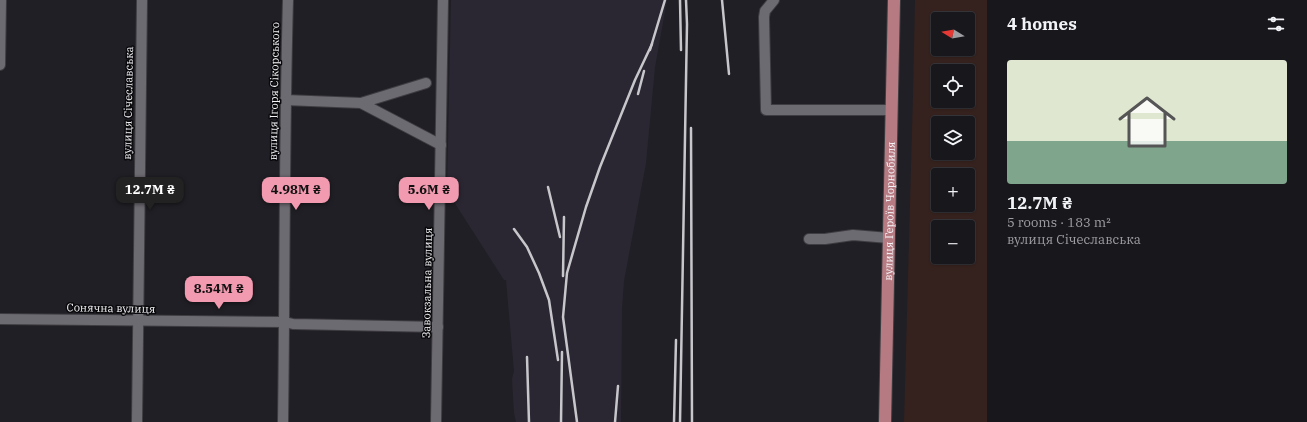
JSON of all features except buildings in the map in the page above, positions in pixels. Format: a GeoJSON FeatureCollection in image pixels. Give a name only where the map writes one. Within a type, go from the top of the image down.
{"type":"FeatureCollection","features":[{"type":"Feature","properties":{"kind":"main road","name":"вулиця Героїв Чорнобиля"},"geometry":{"type":"LineString","coordinates":[[885,422],[894,0]]}},
{"type":"Feature","properties":{"kind":"street"},"geometry":{"type":"LineString","coordinates":[[0,65],[1,0]]}},
{"type":"Feature","properties":{"kind":"street","name":"вулиця Січеславська"},"geometry":{"type":"LineString","coordinates":[[137,422],[142,0]]}},
{"type":"Feature","properties":{"kind":"street","name":"вулиця Ігоря Сікорського"},"geometry":{"type":"LineString","coordinates":[[283,422],[285,322],[285,100],[288,0]]}},
{"type":"Feature","properties":{"kind":"street","name":"Завокзальна вулиця"},"geometry":{"type":"LineString","coordinates":[[436,422],[443,0]]}},
{"type":"Feature","properties":{"kind":"street"},"geometry":{"type":"LineString","coordinates":[[774,0],[765,11],[764,17],[766,110],[892,110]]}},
{"type":"Feature","properties":{"kind":"street"},"geometry":{"type":"LineString","coordinates":[[285,100],[361,103],[426,83]]}},
{"type":"Feature","properties":{"kind":"street"},"geometry":{"type":"LineString","coordinates":[[361,103],[441,145]]}},
{"type":"Feature","properties":{"kind":"street"},"geometry":{"type":"LineString","coordinates":[[809,239],[825,239],[853,235],[889,238]]}},
{"type":"Feature","properties":{"kind":"street","name":"Сонячна вулиця"},"geometry":{"type":"LineString","coordinates":[[0,319],[285,322],[293,324],[438,327]]}},
{"type":"Feature","properties":{"kind":"shaded area"},"geometry":{"type":"Polygon","coordinates":[[[451,0],[667,0],[655,67],[646,163],[624,281],[622,308],[621,422],[516,422],[512,379],[514,371],[506,280],[504,280],[447,191],[451,0]]]}},
{"type":"Feature","properties":{"kind":"shaded area"},"geometry":{"type":"Polygon","coordinates":[[[915,0],[987,0],[987,422],[904,422],[915,0]]]}},
{"type":"Feature","properties":{"kind":"railway"},"geometry":{"type":"LineString","coordinates":[[650,50],[665,0]]}},
{"type":"Feature","properties":{"kind":"railway"},"geometry":{"type":"LineString","coordinates":[[680,0],[681,50]]}},
{"type":"Feature","properties":{"kind":"railway"},"geometry":{"type":"LineString","coordinates":[[680,422],[687,24],[686,0]]}},
{"type":"Feature","properties":{"kind":"railway"},"geometry":{"type":"LineString","coordinates":[[722,0],[729,74]]}},
{"type":"Feature","properties":{"kind":"railway"},"geometry":{"type":"LineString","coordinates":[[577,422],[563,317],[567,273],[586,207],[600,167],[635,80],[652,44]]}},
{"type":"Feature","properties":{"kind":"railway"},"geometry":{"type":"LineString","coordinates":[[638,94],[644,71]]}},
{"type":"Feature","properties":{"kind":"railway"},"geometry":{"type":"LineString","coordinates":[[691,128],[692,422]]}},
{"type":"Feature","properties":{"kind":"railway"},"geometry":{"type":"LineString","coordinates":[[548,187],[560,237]]}},
{"type":"Feature","properties":{"kind":"railway"},"geometry":{"type":"LineString","coordinates":[[563,276],[564,217]]}},
{"type":"Feature","properties":{"kind":"railway"},"geometry":{"type":"LineString","coordinates":[[514,229],[527,247],[549,300],[558,360]]}},
{"type":"Feature","properties":{"kind":"railway"},"geometry":{"type":"LineString","coordinates":[[674,422],[676,340]]}},
{"type":"Feature","properties":{"kind":"railway"},"geometry":{"type":"LineString","coordinates":[[561,422],[562,352]]}},
{"type":"Feature","properties":{"kind":"railway"},"geometry":{"type":"LineString","coordinates":[[527,357],[529,422]]}},
{"type":"Feature","properties":{"kind":"railway"},"geometry":{"type":"LineString","coordinates":[[615,422],[618,386]]}}]}
